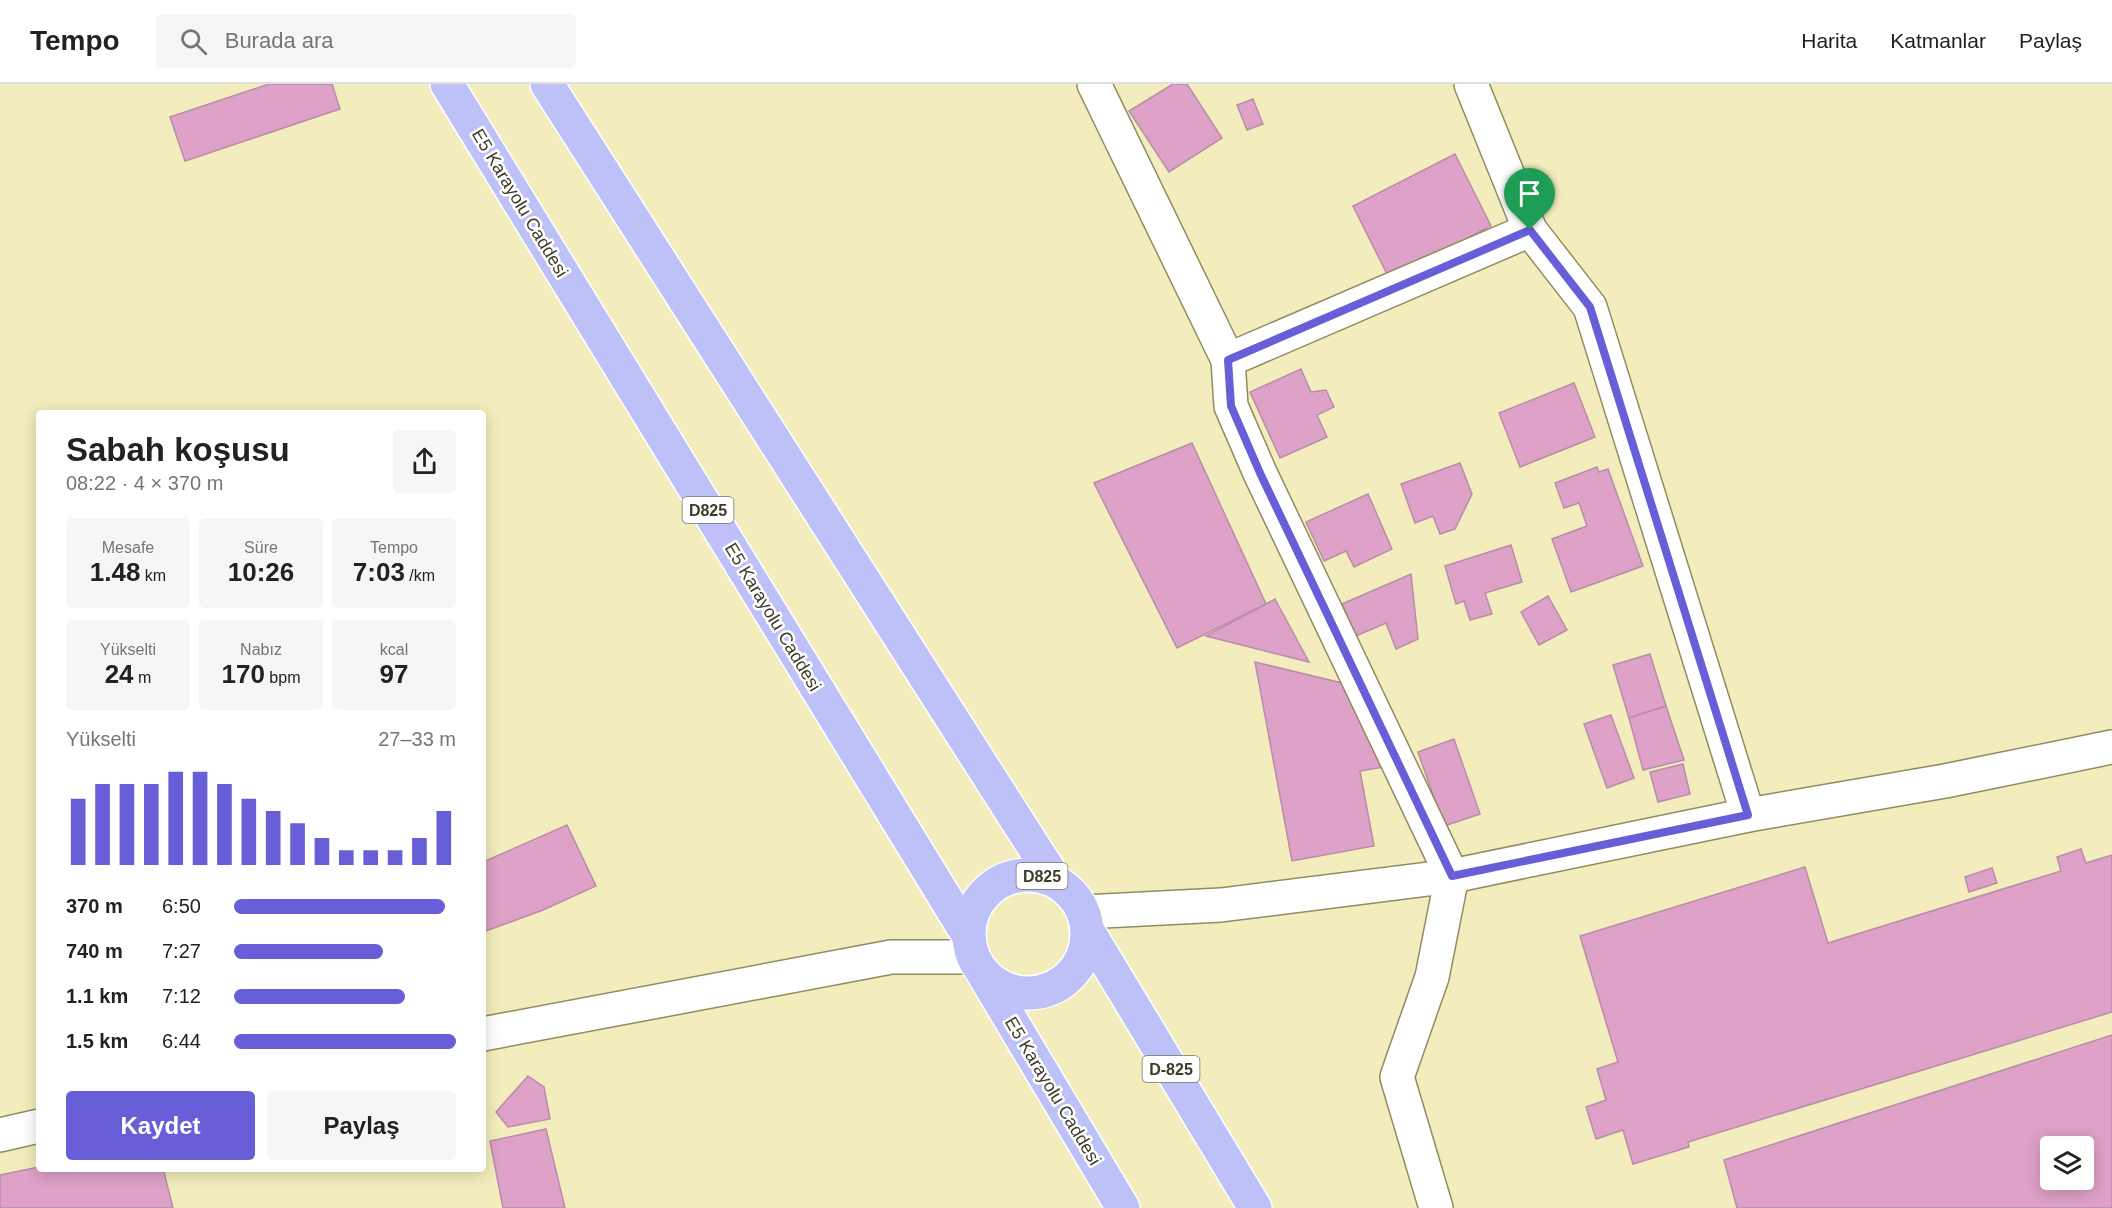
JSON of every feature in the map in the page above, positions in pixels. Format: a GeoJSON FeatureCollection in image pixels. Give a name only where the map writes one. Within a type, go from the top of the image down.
{"type":"FeatureCollection","features":[{"type":"Feature","properties":{"kind":"highway","name":"E5 Karayolu Caddesi"},"geometry":{"type":"LineString","coordinates":[[447,84],[975,955],[1123,1208]]}},
{"type":"Feature","properties":{"kind":"highway","name":"D825"},"geometry":{"type":"LineString","coordinates":[[547,84],[1055,880],[1072,894],[1086,921]]}},
{"type":"Feature","properties":{"kind":"highway","name":"D825"},"geometry":{"type":"LineString","coordinates":[[975,955],[971,915],[981,897],[996,884],[1016,876],[1036,875],[1055,880]]}},
{"type":"Feature","properties":{"kind":"highway","name":"E5 Karayolu Caddesi"},"geometry":{"type":"LineString","coordinates":[[975,955],[997,985],[1014,992],[1033,994],[1050,989],[1066,980],[1078,966],[1086,949],[1086,921]]}},
{"type":"Feature","properties":{"kind":"highway","name":"D-825"},"geometry":{"type":"LineString","coordinates":[[1086,921],[1254,1208]]}},
{"type":"Feature","properties":{"kind":"street"},"geometry":{"type":"LineString","coordinates":[[1094,84],[1228,360],[1231,406],[1251,454],[1452,876],[1432,977],[1397,1077],[1436,1208]]}},
{"type":"Feature","properties":{"kind":"street"},"geometry":{"type":"LineString","coordinates":[[1471,84],[1530,230],[1590,307],[1746,815]]}},
{"type":"Feature","properties":{"kind":"street"},"geometry":{"type":"LineString","coordinates":[[1228,360],[1530,230]]}},
{"type":"Feature","properties":{"kind":"street"},"geometry":{"type":"LineString","coordinates":[[1086,921],[1452,876],[1746,815],[1945,781],[2112,747]]}},
{"type":"Feature","properties":{"kind":"street"},"geometry":{"type":"LineString","coordinates":[[486,1033],[891,957],[975,955]]}},
{"type":"Feature","properties":{"kind":"street"},"geometry":{"type":"LineString","coordinates":[[0,1135],[36,1127]]}},
{"type":"Feature","properties":{"kind":"building"},"geometry":{"type":"Polygon","coordinates":[[[269,84],[332,84],[340,109],[185,161],[170,117],[269,84]]]}},
{"type":"Feature","properties":{"kind":"building"},"geometry":{"type":"Polygon","coordinates":[[[1173,84],[1187,84],[1222,138],[1169,172],[1129,111],[1173,84]]]}},
{"type":"Feature","properties":{"kind":"building"},"geometry":{"type":"Polygon","coordinates":[[[1253,99],[1263,124],[1247,130],[1237,105],[1253,99]]]}},
{"type":"Feature","properties":{"kind":"building"},"geometry":{"type":"Polygon","coordinates":[[[1455,154],[1491,226],[1389,278],[1353,206],[1455,154]]]}},
{"type":"Feature","properties":{"kind":"building"},"geometry":{"type":"Polygon","coordinates":[[[1301,369],[1311,392],[1326,390],[1334,407],[1317,415],[1327,437],[1280,458],[1250,392],[1301,369]]]}},
{"type":"Feature","properties":{"kind":"building"},"geometry":{"type":"Polygon","coordinates":[[[1574,383],[1595,437],[1520,467],[1499,413],[1574,383]]]}},
{"type":"Feature","properties":{"kind":"building"},"geometry":{"type":"Polygon","coordinates":[[[1192,443],[1266,604],[1177,648],[1094,483],[1192,443]]]}},
{"type":"Feature","properties":{"kind":"building"},"geometry":{"type":"Polygon","coordinates":[[[1460,463],[1472,494],[1455,529],[1440,534],[1433,516],[1415,523],[1401,484],[1460,463]]]}},
{"type":"Feature","properties":{"kind":"building"},"geometry":{"type":"Polygon","coordinates":[[[1597,467],[1599,472],[1608,469],[1643,566],[1571,592],[1552,539],[1587,526],[1579,503],[1564,508],[1555,483],[1597,467]]]}},
{"type":"Feature","properties":{"kind":"building"},"geometry":{"type":"Polygon","coordinates":[[[1368,494],[1392,549],[1354,567],[1346,551],[1324,561],[1306,522],[1368,494]]]}},
{"type":"Feature","properties":{"kind":"building"},"geometry":{"type":"Polygon","coordinates":[[[1511,545],[1522,582],[1485,593],[1492,614],[1470,620],[1464,601],[1456,604],[1445,566],[1511,545]]]}},
{"type":"Feature","properties":{"kind":"building"},"geometry":{"type":"Polygon","coordinates":[[[1411,574],[1418,639],[1396,649],[1386,623],[1356,636],[1342,604],[1411,574]]]}},
{"type":"Feature","properties":{"kind":"building"},"geometry":{"type":"Polygon","coordinates":[[[1548,596],[1567,630],[1539,645],[1521,612],[1548,596]]]}},
{"type":"Feature","properties":{"kind":"building"},"geometry":{"type":"Polygon","coordinates":[[[1275,599],[1309,662],[1206,636],[1266,604],[1275,599]]]}},
{"type":"Feature","properties":{"kind":"building"},"geometry":{"type":"Polygon","coordinates":[[[1650,654],[1666,706],[1629,718],[1613,665],[1650,654]]]}},
{"type":"Feature","properties":{"kind":"building"},"geometry":{"type":"Polygon","coordinates":[[[1255,662],[1346,684],[1384,767],[1360,771],[1374,846],[1292,861],[1255,662]]]}},
{"type":"Feature","properties":{"kind":"building"},"geometry":{"type":"Polygon","coordinates":[[[1666,706],[1684,760],[1643,770],[1629,718],[1666,706]]]}},
{"type":"Feature","properties":{"kind":"building"},"geometry":{"type":"Polygon","coordinates":[[[1611,715],[1634,778],[1607,788],[1584,724],[1611,715]]]}},
{"type":"Feature","properties":{"kind":"building"},"geometry":{"type":"Polygon","coordinates":[[[1454,739],[1480,814],[1444,826],[1418,752],[1454,739]]]}},
{"type":"Feature","properties":{"kind":"building"},"geometry":{"type":"Polygon","coordinates":[[[1683,764],[1690,794],[1658,802],[1650,772],[1683,764]]]}},
{"type":"Feature","properties":{"kind":"building"},"geometry":{"type":"Polygon","coordinates":[[[567,825],[596,886],[543,910],[486,931],[486,861],[567,825]]]}},
{"type":"Feature","properties":{"kind":"building"},"geometry":{"type":"Polygon","coordinates":[[[2081,849],[2086,863],[2112,855],[2112,1012],[1688,1142],[1689,1147],[1633,1164],[1623,1130],[1596,1139],[1586,1107],[1606,1100],[1597,1069],[1618,1062],[1580,936],[1805,867],[1828,943],[2061,871],[2057,857],[2081,849]]]}},
{"type":"Feature","properties":{"kind":"building"},"geometry":{"type":"Polygon","coordinates":[[[1992,868],[1997,883],[1969,892],[1965,877],[1992,868]]]}},
{"type":"Feature","properties":{"kind":"building"},"geometry":{"type":"Polygon","coordinates":[[[2112,1035],[2112,1208],[1737,1208],[1724,1160],[2112,1035]]]}},
{"type":"Feature","properties":{"kind":"building"},"geometry":{"type":"Polygon","coordinates":[[[528,1076],[544,1087],[550,1119],[508,1127],[496,1112],[528,1076]]]}},
{"type":"Feature","properties":{"kind":"building"},"geometry":{"type":"Polygon","coordinates":[[[546,1129],[565,1208],[503,1208],[490,1141],[546,1129]]]}},
{"type":"Feature","properties":{"kind":"building"},"geometry":{"type":"Polygon","coordinates":[[[36,1168],[36,1172],[164,1172],[173,1208],[0,1208],[0,1175],[36,1168]]]}},
{"type":"Feature","properties":{"kind":"route"},"geometry":{"type":"LineString","coordinates":[[1530,230],[1590,307],[1748,815],[1452,876],[1260,473],[1231,406],[1228,360],[1530,230]]}}]}
